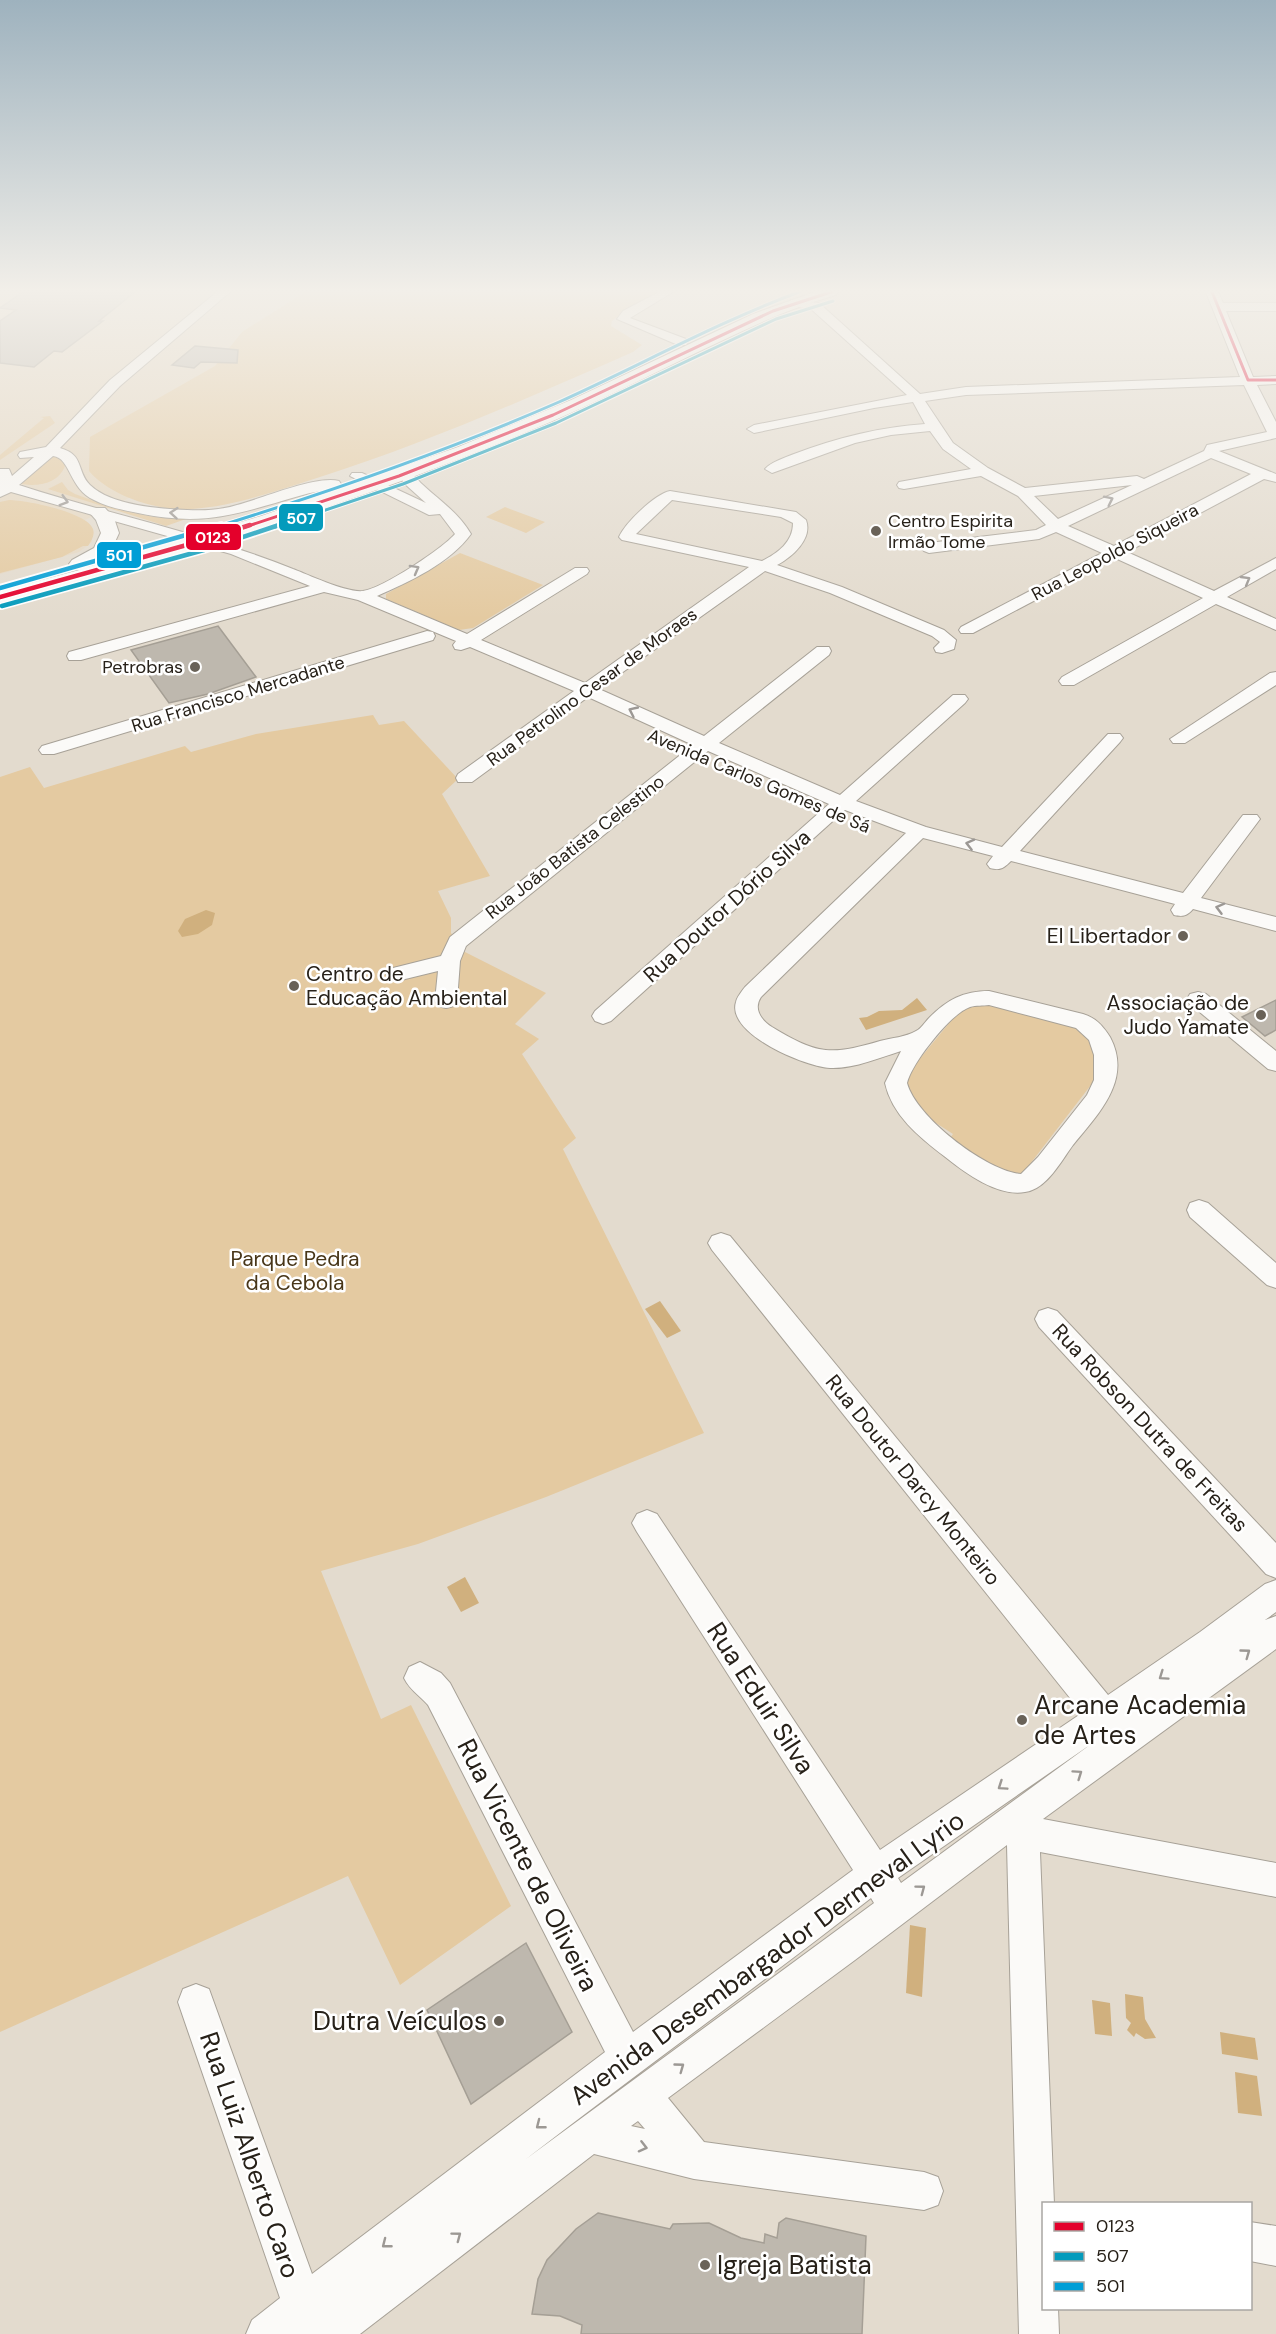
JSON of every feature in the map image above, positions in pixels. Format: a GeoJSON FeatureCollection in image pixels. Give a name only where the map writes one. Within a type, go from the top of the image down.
{"type":"FeatureCollection","features":[{"type":"Feature","properties":{"kind":"main road"},"geometry":{"type":"LineString","coordinates":[[0,597],[203,542],[365,481],[549,401]]}},
{"type":"Feature","properties":{"kind":"main road"},"geometry":{"type":"LineString","coordinates":[[0,584],[79,564],[176,535],[334,484],[405,474],[531,424],[580,401]]}},
{"type":"Feature","properties":{"kind":"main road"},"geometry":{"type":"LineString","coordinates":[[79,564],[97,555],[108,541],[110,526],[98,512]]}},
{"type":"Feature","properties":{"kind":"street"},"geometry":{"type":"LineString","coordinates":[[3,482],[50,451],[99,401]]}},
{"type":"Feature","properties":{"kind":"street"},"geometry":{"type":"LineString","coordinates":[[754,429],[896,401]]}},
{"type":"Feature","properties":{"kind":"street"},"geometry":{"type":"LineString","coordinates":[[918,401],[933,427],[948,446],[983,471],[1023,493],[1056,526],[1276,625]]}},
{"type":"Feature","properties":{"kind":"street"},"geometry":{"type":"LineString","coordinates":[[929,548],[1026,537],[1056,526],[1211,453],[1212,448],[1275,434],[1258,401]]}},
{"type":"Feature","properties":{"kind":"street"},"geometry":{"type":"LineString","coordinates":[[3,482],[25,455],[52,435],[80,420]]}},
{"type":"Feature","properties":{"kind":"street"},"geometry":{"type":"LineString","coordinates":[[0,498],[59,482],[71,473],[80,420]]}},
{"type":"Feature","properties":{"kind":"street"},"geometry":{"type":"LineString","coordinates":[[772,469],[813,450],[853,437],[903,428],[933,427]]}},
{"type":"Feature","properties":{"kind":"street"},"geometry":{"type":"LineString","coordinates":[[25,455],[50,451],[63,454],[72,463],[81,483],[96,496],[131,507],[181,514],[228,512],[300,490],[334,484]]}},
{"type":"Feature","properties":{"kind":"street"},"geometry":{"type":"LineString","coordinates":[[1211,453],[1270,477]]}},
{"type":"Feature","properties":{"kind":"street"},"geometry":{"type":"LineString","coordinates":[[904,485],[983,471]]}},
{"type":"Feature","properties":{"kind":"street"},"geometry":{"type":"LineString","coordinates":[[363,596],[445,552],[459,542],[463,534],[460,526],[420,493],[405,474]]}},
{"type":"Feature","properties":{"kind":"street","name":"Rua Leopoldo Siqueira"},"geometry":{"type":"LineString","coordinates":[[967,630],[1115,552],[1270,477]]}},
{"type":"Feature","properties":{"kind":"street"},"geometry":{"type":"LineString","coordinates":[[1023,493],[1156,478]]}},
{"type":"Feature","properties":{"kind":"street"},"geometry":{"type":"LineString","coordinates":[[365,481],[418,506],[451,517]]}},
{"type":"Feature","properties":{"kind":"street","name":"Avenida Carlos Gomes de Sá"},"geometry":{"type":"LineString","coordinates":[[3,482],[203,542],[325,587],[363,596],[463,644],[836,809],[913,838],[1183,906],[1276,924]]}},
{"type":"Feature","properties":{"kind":"street","name":"Rua Petrolino Cesar de Moraes"},"geometry":{"type":"LineString","coordinates":[[465,778],[748,574],[765,566],[790,550],[802,524],[800,520],[783,513],[670,495],[662,500],[627,537],[635,541],[765,566]]}},
{"type":"Feature","properties":{"kind":"street","name":"Avenida Carlos Gomes de Sá"},"geometry":{"type":"LineString","coordinates":[[265,563],[318,590],[427,636],[463,644]]}},
{"type":"Feature","properties":{"kind":"street"},"geometry":{"type":"LineString","coordinates":[[1068,681],[1276,563]]}},
{"type":"Feature","properties":{"kind":"street"},"geometry":{"type":"LineString","coordinates":[[765,566],[828,587],[933,630],[948,640],[948,645],[942,648]]}},
{"type":"Feature","properties":{"kind":"street"},"geometry":{"type":"LineString","coordinates":[[463,644],[581,571]]}},
{"type":"Feature","properties":{"kind":"street"},"geometry":{"type":"LineString","coordinates":[[75,656],[318,590]]}},
{"type":"Feature","properties":{"kind":"street","name":"Rua Francisco Mercadante"},"geometry":{"type":"LineString","coordinates":[[48,750],[427,636]]}},
{"type":"Feature","properties":{"kind":"street","name":"Rua João Batista Celestino"},"geometry":{"type":"LineString","coordinates":[[446,1000],[450,961],[457,942],[823,651]]}},
{"type":"Feature","properties":{"kind":"street"},"geometry":{"type":"LineString","coordinates":[[1179,739],[1276,677]]}},
{"type":"Feature","properties":{"kind":"street","name":"Rua Doutor Dório Silva"},"geometry":{"type":"LineString","coordinates":[[603,1016],[958,699]]}},
{"type":"Feature","properties":{"kind":"street"},"geometry":{"type":"LineString","coordinates":[[1000,860],[1114,738]]}},
{"type":"Feature","properties":{"kind":"street"},"geometry":{"type":"LineString","coordinates":[[1183,906],[1250,819]]}},
{"type":"Feature","properties":{"kind":"street"},"geometry":{"type":"LineString","coordinates":[[913,838],[753,992],[746,1004],[747,1015],[752,1024],[807,1056],[829,1060],[856,1056],[924,1037],[959,1004],[972,999],[989,998],[1070,1018],[1093,1028],[1103,1045],[1108,1068],[1107,1082],[1099,1096],[1038,1173],[1025,1183],[1013,1183],[996,1178],[957,1156],[926,1128],[902,1101],[895,1084],[898,1073],[924,1037]]}},
{"type":"Feature","properties":{"kind":"street","name":"Avenida Carlos Gomes de Sá"},"geometry":{"type":"LineString","coordinates":[[1183,906],[1276,939]]}},
{"type":"Feature","properties":{"kind":"street"},"geometry":{"type":"LineString","coordinates":[[397,974],[450,961]]}},
{"type":"Feature","properties":{"kind":"street"},"geometry":{"type":"LineString","coordinates":[[1198,999],[1276,1063]]}},
{"type":"Feature","properties":{"kind":"street"},"geometry":{"type":"LineString","coordinates":[[1199,1210],[1276,1278]]}},
{"type":"Feature","properties":{"kind":"street","name":"Rua Doutor Darcy Monteiro"},"geometry":{"type":"LineString","coordinates":[[721,1243],[1104,1716]]}},
{"type":"Feature","properties":{"kind":"street","name":"Rua Robson Dutra de Freitas"},"geometry":{"type":"LineString","coordinates":[[1048,1319],[1276,1587]]}},
{"type":"Feature","properties":{"kind":"street","name":"Rua Eduir Silva"},"geometry":{"type":"LineString","coordinates":[[647,1523],[888,1893],[893,1910]]}},
{"type":"Feature","properties":{"kind":"street","name":"Avenida Desembargador Dermeval Lyrio"},"geometry":{"type":"LineString","coordinates":[[314,2325],[627,2058],[875,1874],[1211,1643],[1276,1587]]}},
{"type":"Feature","properties":{"kind":"street","name":"Avenida Desembargador Dermeval Lyrio"},"geometry":{"type":"LineString","coordinates":[[266,2334],[314,2325],[592,2135],[640,2095],[893,1910],[1013,1830],[1276,1631]]}},
{"type":"Feature","properties":{"kind":"street","name":"Rua Vicente de Oliveira"},"geometry":{"type":"LineString","coordinates":[[420,1678],[430,1684],[439,1694],[627,2058]]}},
{"type":"Feature","properties":{"kind":"street"},"geometry":{"type":"LineString","coordinates":[[1039,2334],[1013,1830],[1276,1880]]}},
{"type":"Feature","properties":{"kind":"street"},"geometry":{"type":"LineString","coordinates":[[821,1916],[829,1932],[843,1948]]}},
{"type":"Feature","properties":{"kind":"street","name":"Rua Luiz Alberto Caro"},"geometry":{"type":"LineString","coordinates":[[196,2002],[314,2325]]}},
{"type":"Feature","properties":{"kind":"street"},"geometry":{"type":"LineString","coordinates":[[640,2095],[694,2160]]}},
{"type":"Feature","properties":{"kind":"street"},"geometry":{"type":"LineString","coordinates":[[592,2135],[694,2160],[924,2191]]}},
{"type":"Feature","properties":{"kind":"street"},"geometry":{"type":"LineString","coordinates":[[1252,2241],[1276,2246]]}},
{"type":"Feature","properties":{"kind":"shaded area"},"geometry":{"type":"Polygon","coordinates":[[[0,401],[260,401],[153,486],[85,520],[92,528],[92,542],[79,552],[0,574],[0,401]]]}},
{"type":"Feature","properties":{"kind":"shaded area"},"geometry":{"type":"Polygon","coordinates":[[[206,910],[215,913],[212,925],[198,934],[182,937],[178,931],[185,919],[206,910]]]}},
{"type":"Feature","properties":{"kind":"shaded area"},"geometry":{"type":"Polygon","coordinates":[[[917,998],[927,1010],[866,1030],[859,1018],[879,1011],[902,1010],[917,998]]]}},
{"type":"Feature","properties":{"kind":"shaded area"},"geometry":{"type":"Polygon","coordinates":[[[660,1301],[681,1331],[667,1338],[645,1309],[660,1301]]]}},
{"type":"Feature","properties":{"kind":"shaded area"},"geometry":{"type":"Polygon","coordinates":[[[465,1577],[479,1603],[461,1612],[447,1587],[465,1577]]]}},
{"type":"Feature","properties":{"kind":"shaded area"},"geometry":{"type":"Polygon","coordinates":[[[910,1925],[926,1928],[922,1997],[906,1993],[910,1925]]]}},
{"type":"Feature","properties":{"kind":"shaded area"},"geometry":{"type":"Polygon","coordinates":[[[1125,1994],[1143,1997],[1145,2019],[1156,2038],[1145,2039],[1136,2033],[1134,2037],[1127,2030],[1131,2023],[1126,2018],[1125,1994]]]}},
{"type":"Feature","properties":{"kind":"shaded area"},"geometry":{"type":"Polygon","coordinates":[[[1092,2000],[1110,2003],[1112,2036],[1095,2034],[1092,2000]]]}},
{"type":"Feature","properties":{"kind":"shaded area"},"geometry":{"type":"Polygon","coordinates":[[[1220,2032],[1255,2038],[1258,2060],[1222,2054],[1220,2032]]]}},
{"type":"Feature","properties":{"kind":"shaded area"},"geometry":{"type":"Polygon","coordinates":[[[1235,2072],[1257,2076],[1262,2116],[1238,2113],[1235,2072]]]}},
{"type":"Feature","properties":{"kind":"green space"},"geometry":{"type":"Polygon","coordinates":[[[154,401],[520,401],[360,464],[241,501],[192,509],[150,505],[109,488],[89,471],[90,437],[154,401]]]}},
{"type":"Feature","properties":{"kind":"green space"},"geometry":{"type":"Polygon","coordinates":[[[50,416],[55,423],[0,460],[0,455],[44,418],[40,417],[50,416]]]}},
{"type":"Feature","properties":{"kind":"green space"},"geometry":{"type":"Polygon","coordinates":[[[52,454],[64,462],[65,466],[56,478],[37,485],[16,483],[52,454]]]}},
{"type":"Feature","properties":{"kind":"green space"},"geometry":{"type":"Polygon","coordinates":[[[62,482],[68,490],[75,494],[116,508],[144,515],[186,519],[166,526],[48,489],[62,482]]]}},
{"type":"Feature","properties":{"kind":"green space"},"geometry":{"type":"Polygon","coordinates":[[[9,500],[41,505],[80,517],[93,529],[92,540],[88,546],[83,546],[62,557],[0,573],[0,502],[9,500]]]}},
{"type":"Feature","properties":{"kind":"green space"},"geometry":{"type":"Polygon","coordinates":[[[505,507],[545,522],[526,533],[486,517],[505,507]]]}},
{"type":"Feature","properties":{"kind":"green space"},"geometry":{"type":"Polygon","coordinates":[[[460,553],[543,585],[473,628],[459,630],[386,599],[386,594],[460,553]]]}},
{"type":"Feature","properties":{"kind":"green space","name":"Parque Pedra da Cebola"},"geometry":{"type":"Polygon","coordinates":[[[373,715],[379,725],[404,721],[458,779],[442,794],[490,876],[438,891],[451,918],[451,933],[463,951],[546,993],[515,1024],[539,1039],[522,1054],[576,1138],[563,1149],[704,1433],[546,1497],[418,1544],[321,1571],[381,1719],[411,1705],[511,1906],[400,1985],[348,1876],[0,2032],[0,777],[30,767],[44,788],[185,746],[191,752],[256,734],[373,715]]]}},
{"type":"Feature","properties":{"kind":"green space"},"geometry":{"type":"Polygon","coordinates":[[[978,1003],[1091,1030],[1101,1072],[1020,1177],[1008,1178],[946,1144],[953,1134],[914,1109],[899,1084],[964,1005],[978,1003]]]}},
{"type":"Feature","properties":{"kind":"building","name":"Petrobras"},"geometry":{"type":"Polygon","coordinates":[[[218,626],[256,677],[208,694],[169,703],[131,650],[218,626]]]}},
{"type":"Feature","properties":{"kind":"building","name":"Associação de Judo Yamate"},"geometry":{"type":"Polygon","coordinates":[[[1276,1000],[1276,1030],[1265,1036],[1242,1017],[1276,1000]]]}},
{"type":"Feature","properties":{"kind":"building","name":"Dutra Veículos"},"geometry":{"type":"Polygon","coordinates":[[[526,1943],[572,2032],[471,2104],[427,2010],[526,1943]]]}},
{"type":"Feature","properties":{"kind":"building","name":"Igreja Batista"},"geometry":{"type":"Polygon","coordinates":[[[598,2213],[670,2229],[673,2224],[709,2223],[741,2238],[764,2243],[765,2234],[777,2238],[779,2223],[786,2218],[866,2236],[862,2334],[581,2334],[582,2325],[560,2316],[532,2314],[538,2279],[547,2260],[576,2229],[598,2213]]]}},
{"type":"Feature","properties":{"kind":"transit line","name":"501"},"geometry":{"type":"LineString","coordinates":[[0,588],[133,551],[332,489],[462,442],[560,401]]}},
{"type":"Feature","properties":{"kind":"transit line","name":"0123"},"geometry":{"type":"LineString","coordinates":[[0,597],[201,541],[399,476],[583,401]]}},
{"type":"Feature","properties":{"kind":"transit line","name":"507"},"geometry":{"type":"LineString","coordinates":[[2,606],[204,550],[403,484],[556,423],[603,401]]}},
{"type":"Feature","properties":{"kind":"place","name":"Centro Espirita Irmão Tome"},"geometry":{"type":"Point","coordinates":[876,531]}},
{"type":"Feature","properties":{"kind":"place","name":"Petrobras"},"geometry":{"type":"Point","coordinates":[195,667]}},
{"type":"Feature","properties":{"kind":"place","name":"El Libertador"},"geometry":{"type":"Point","coordinates":[1183,936]}},
{"type":"Feature","properties":{"kind":"place","name":"Centro de Educação Ambiental"},"geometry":{"type":"Point","coordinates":[294,986]}},
{"type":"Feature","properties":{"kind":"place","name":"Associação de Judo Yamate"},"geometry":{"type":"Point","coordinates":[1261,1015]}},
{"type":"Feature","properties":{"kind":"place","name":"Arcane Academia de Artes"},"geometry":{"type":"Point","coordinates":[1022,1720]}},
{"type":"Feature","properties":{"kind":"place","name":"Dutra Veículos"},"geometry":{"type":"Point","coordinates":[499,2021]}},
{"type":"Feature","properties":{"kind":"place","name":"Igreja Batista"},"geometry":{"type":"Point","coordinates":[705,2265]}}]}
